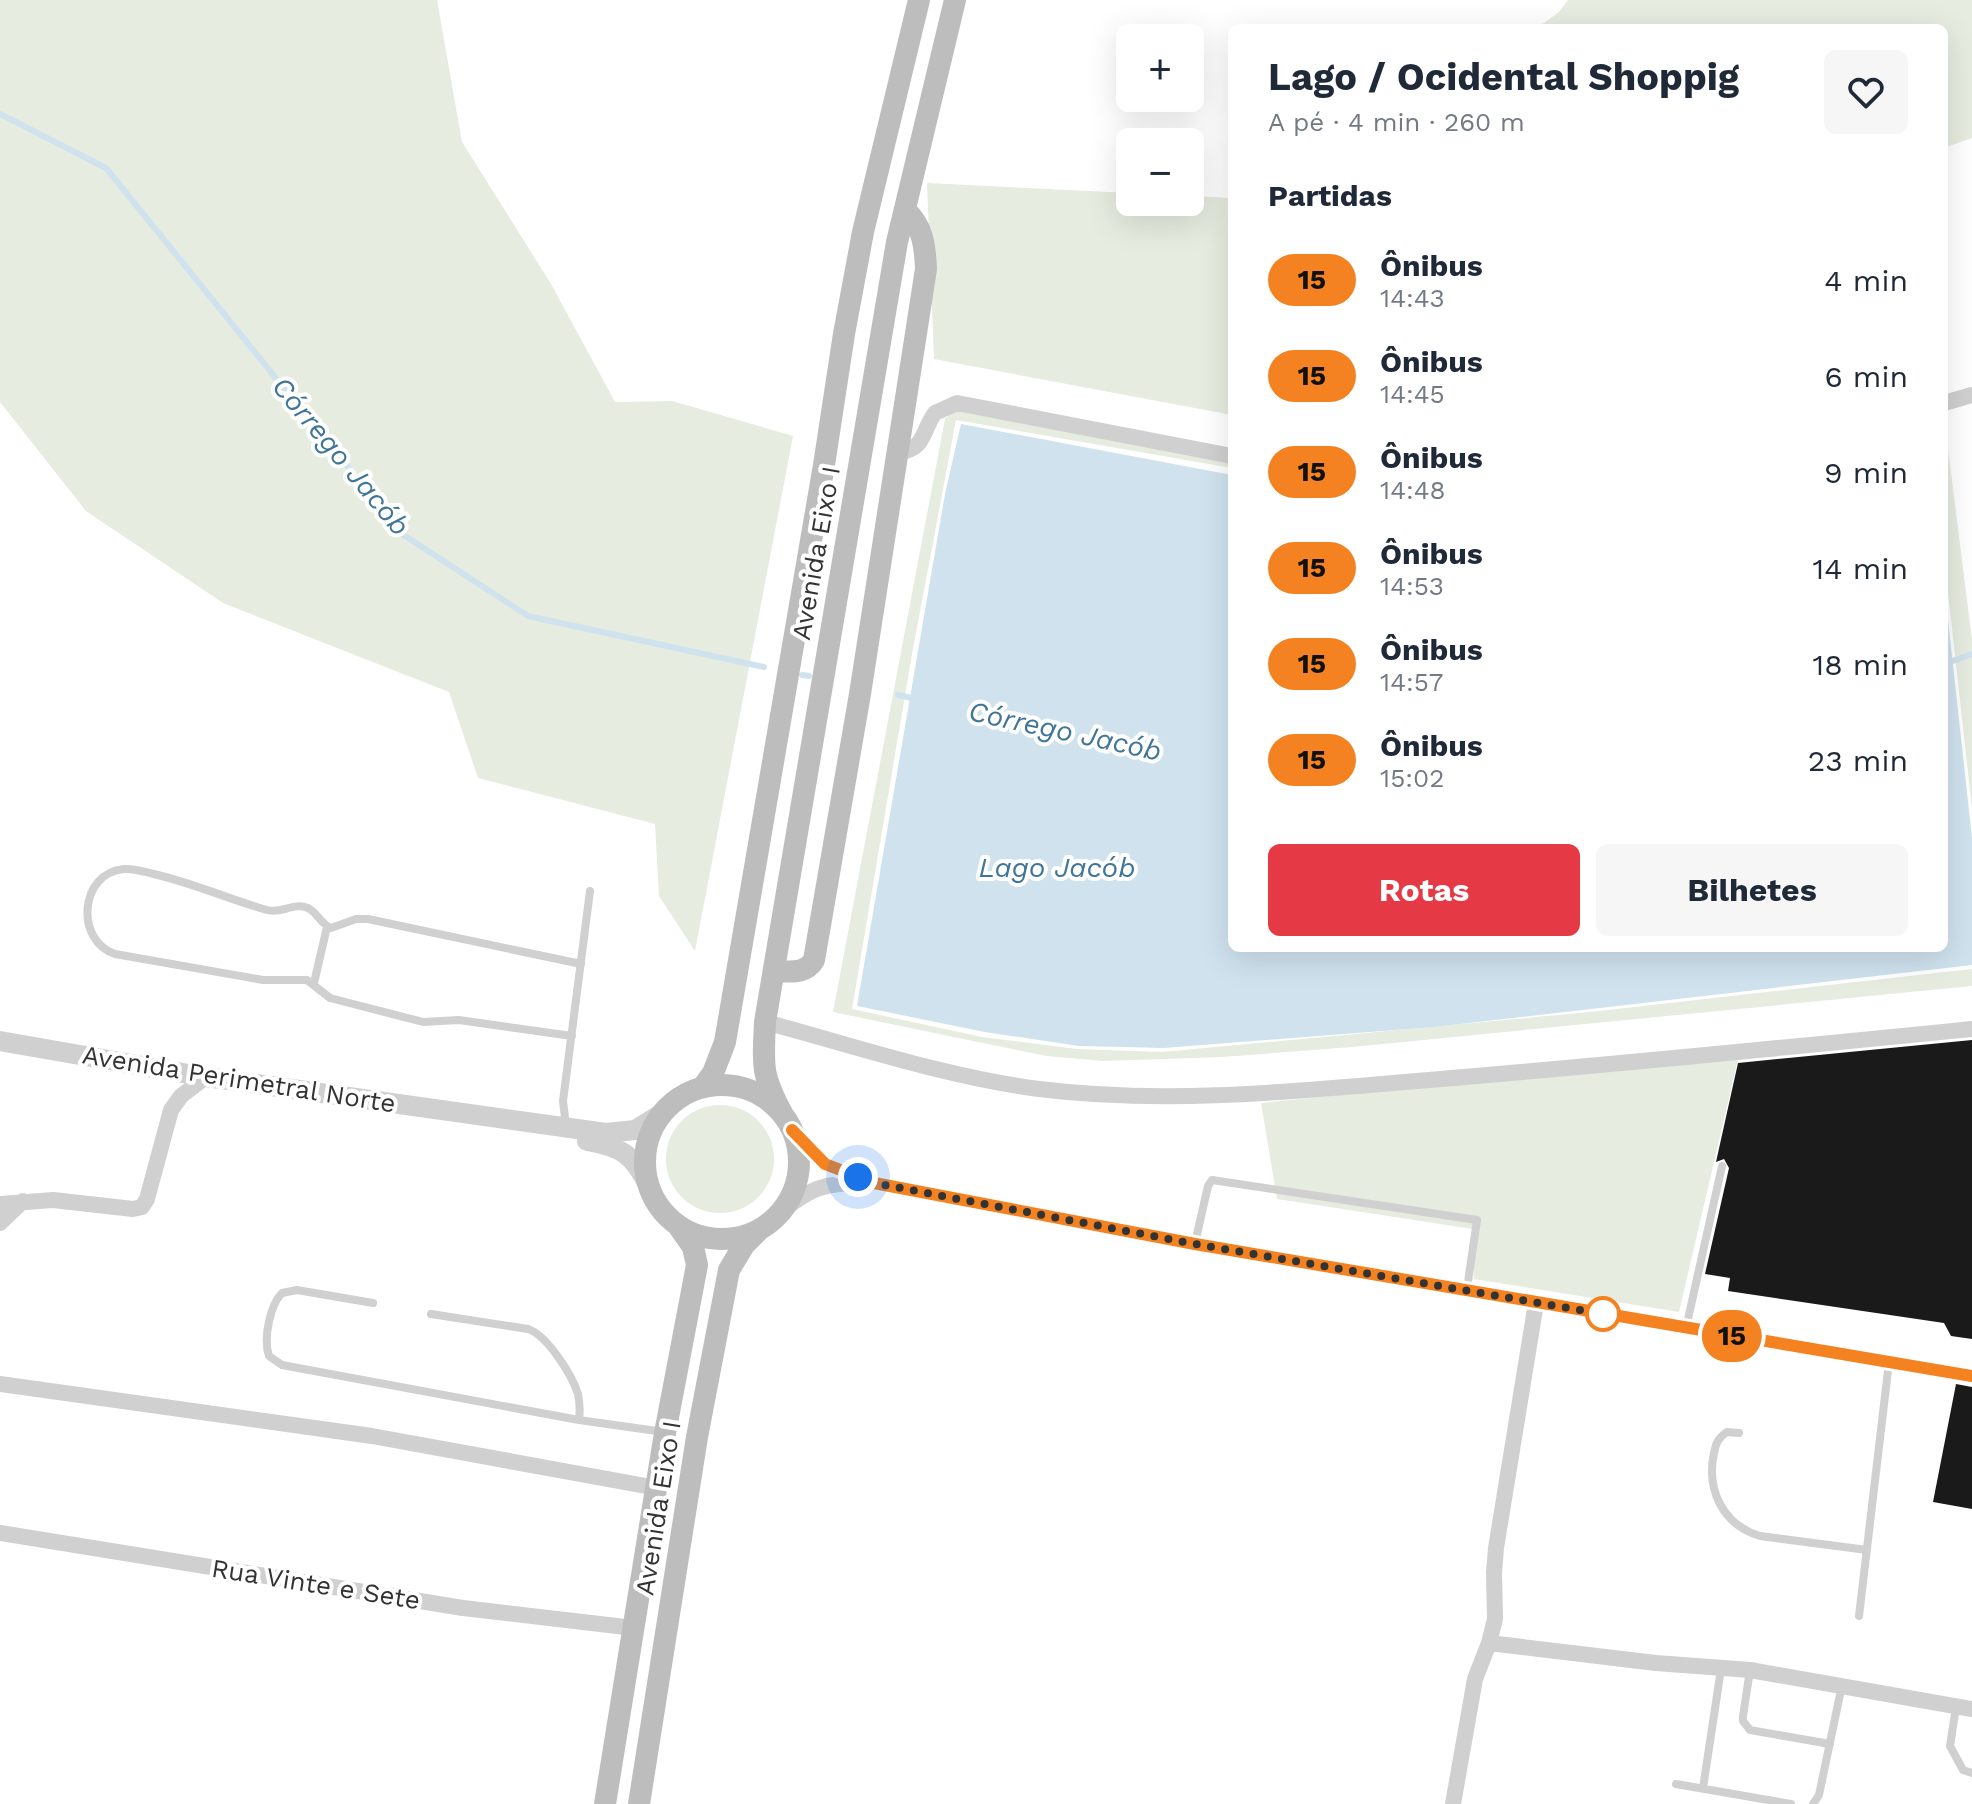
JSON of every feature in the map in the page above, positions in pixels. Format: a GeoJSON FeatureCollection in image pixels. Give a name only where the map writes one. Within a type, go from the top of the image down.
{"type":"FeatureCollection","features":[{"type":"Feature","properties":{"kind":"main road","name":"Avenida Eixo I"},"geometry":{"type":"LineString","coordinates":[[703,1087],[713,1073],[725,1042],[846,319],[863,232],[919,0]]}},
{"type":"Feature","properties":{"kind":"main road","name":"Avenida Eixo I"},"geometry":{"type":"LineString","coordinates":[[788,1123],[765,1080],[765,1022],[897,242],[955,0]]}},
{"type":"Feature","properties":{"kind":"main road"},"geometry":{"type":"LineString","coordinates":[[774,971],[803,970],[814,960],[860,694],[926,269],[923,237],[913,217],[905,210]]}},
{"type":"Feature","properties":{"kind":"main road"},"geometry":{"type":"LineString","coordinates":[[721,1085],[755,1091],[788,1123],[800,1148],[798,1186],[783,1210],[758,1231],[735,1239],[714,1239],[679,1227],[660,1208],[648,1185],[644,1160],[646,1147],[661,1114],[680,1097],[703,1087],[721,1085]]}},
{"type":"Feature","properties":{"kind":"main road","name":"Avenida Eixo I"},"geometry":{"type":"LineString","coordinates":[[605,1804],[665,1433],[697,1265],[693,1247],[679,1227]]}},
{"type":"Feature","properties":{"kind":"main road","name":"Avenida Eixo I"},"geometry":{"type":"LineString","coordinates":[[639,1804],[697,1437],[729,1270],[744,1245],[758,1231]]}},
{"type":"Feature","properties":{"kind":"street"},"geometry":{"type":"LineString","coordinates":[[1948,402],[1972,395]]}},
{"type":"Feature","properties":{"kind":"street"},"geometry":{"type":"LineString","coordinates":[[898,452],[915,448],[923,439],[935,413],[957,403],[1228,455]]}},
{"type":"Feature","properties":{"kind":"street"},"geometry":{"type":"LineString","coordinates":[[765,1022],[976,1078],[1085,1093],[1180,1098],[1562,1070],[1972,1029]]}},
{"type":"Feature","properties":{"kind":"street","name":"Avenida Perimetral Norte"},"geometry":{"type":"LineString","coordinates":[[0,1041],[206,1077],[478,1114],[569,1132],[617,1148],[630,1156],[648,1185]]}},
{"type":"Feature","properties":{"kind":"street"},"geometry":{"type":"LineString","coordinates":[[0,1204],[65,1200],[133,1209],[142,1207],[147,1199],[171,1110],[181,1096],[206,1077]]}},
{"type":"Feature","properties":{"kind":"street","name":"Avenida Perimetral Norte"},"geometry":{"type":"LineString","coordinates":[[569,1132],[621,1132],[647,1124],[661,1114]]}},
{"type":"Feature","properties":{"kind":"street"},"geometry":{"type":"LineString","coordinates":[[788,1123],[825,1164],[874,1183],[1195,1244],[1972,1376]]}},
{"type":"Feature","properties":{"kind":"street"},"geometry":{"type":"LineString","coordinates":[[783,1210],[818,1186],[874,1183]]}},
{"type":"Feature","properties":{"kind":"street"},"geometry":{"type":"LineString","coordinates":[[0,1223],[23,1201]]}},
{"type":"Feature","properties":{"kind":"street"},"geometry":{"type":"LineString","coordinates":[[1453,1804],[1475,1679],[1495,1619],[1496,1548],[1536,1303]]}},
{"type":"Feature","properties":{"kind":"street"},"geometry":{"type":"LineString","coordinates":[[0,1384],[372,1436],[657,1488]]}},
{"type":"Feature","properties":{"kind":"street","name":"Rua Vinte e Sete"},"geometry":{"type":"LineString","coordinates":[[0,1533],[463,1608],[634,1628]]}},
{"type":"Feature","properties":{"kind":"street"},"geometry":{"type":"LineString","coordinates":[[1489,1643],[1750,1670],[1964,1707]]}},
{"type":"Feature","properties":{"kind":"lane"},"geometry":{"type":"LineString","coordinates":[[572,1036],[459,1020],[423,1022],[330,998],[307,980],[263,980],[108,952],[89,929],[88,898],[92,888],[107,873],[133,869],[187,882],[271,911],[297,905],[310,909],[327,927],[368,919],[581,964]]}},
{"type":"Feature","properties":{"kind":"lane"},"geometry":{"type":"LineString","coordinates":[[569,1132],[563,1101],[590,891]]}},
{"type":"Feature","properties":{"kind":"lane"},"geometry":{"type":"LineString","coordinates":[[314,983],[327,927]]}},
{"type":"Feature","properties":{"kind":"lane"},"geometry":{"type":"LineString","coordinates":[[1686,1328],[1722,1166]]}},
{"type":"Feature","properties":{"kind":"lane"},"geometry":{"type":"LineString","coordinates":[[1195,1244],[1212,1180],[1477,1220],[1467,1289]]}},
{"type":"Feature","properties":{"kind":"lane"},"geometry":{"type":"LineString","coordinates":[[373,1303],[297,1290],[282,1293],[274,1305],[266,1341],[269,1356],[282,1365],[665,1433]]}},
{"type":"Feature","properties":{"kind":"lane"},"geometry":{"type":"LineString","coordinates":[[431,1314],[528,1329],[539,1334],[574,1385],[580,1406],[579,1420]]}},
{"type":"Feature","properties":{"kind":"lane"},"geometry":{"type":"LineString","coordinates":[[1859,1616],[1889,1362]]}},
{"type":"Feature","properties":{"kind":"lane"},"geometry":{"type":"LineString","coordinates":[[1739,1433],[1727,1432],[1719,1438],[1712,1464],[1716,1497],[1731,1519],[1749,1533],[1760,1536],[1867,1550]]}},
{"type":"Feature","properties":{"kind":"lane"},"geometry":{"type":"LineString","coordinates":[[1703,1788],[1721,1669]]}},
{"type":"Feature","properties":{"kind":"lane"},"geometry":{"type":"LineString","coordinates":[[1750,1670],[1743,1721],[1750,1730],[1830,1744]]}},
{"type":"Feature","properties":{"kind":"lane"},"geometry":{"type":"LineString","coordinates":[[1813,1804],[1819,1795],[1842,1685]]}},
{"type":"Feature","properties":{"kind":"lane"},"geometry":{"type":"LineString","coordinates":[[1964,1707],[1950,1746],[1963,1770],[1972,1773]]}},
{"type":"Feature","properties":{"kind":"lane"},"geometry":{"type":"LineString","coordinates":[[1676,1784],[1791,1804]]}},
{"type":"Feature","properties":{"kind":"shaded area"},"geometry":{"type":"Polygon","coordinates":[[[0,0],[437,0],[462,142],[551,284],[615,402],[672,401],[793,436],[695,951],[659,896],[655,824],[478,778],[449,692],[223,603],[86,511],[0,402],[0,0]]]}},
{"type":"Feature","properties":{"kind":"shaded area"},"geometry":{"type":"Polygon","coordinates":[[[1568,0],[1972,0],[1972,138],[1948,147],[1948,24],[1542,24],[1559,12],[1568,0]]]}},
{"type":"Feature","properties":{"kind":"shaded area"},"geometry":{"type":"Polygon","coordinates":[[[927,183],[1116,192],[1116,216],[1204,216],[1204,197],[1228,198],[1228,414],[934,359],[927,183]]]}},
{"type":"Feature","properties":{"kind":"shaded area"},"geometry":{"type":"Polygon","coordinates":[[[955,409],[1228,462],[1228,467],[956,420],[912,654],[852,1009],[982,1037],[1077,1049],[1162,1052],[1590,1012],[1972,969],[1972,986],[1352,1047],[1223,1057],[1103,1061],[1046,1056],[833,1012],[945,419],[955,409]]]}},
{"type":"Feature","properties":{"kind":"shaded area"},"geometry":{"type":"Polygon","coordinates":[[[1948,449],[1972,640],[1972,808],[1948,592],[1948,449]]]}},
{"type":"Feature","properties":{"kind":"shaded area"},"geometry":{"type":"Polygon","coordinates":[[[1739,1055],[1679,1312],[1474,1279],[1473,1229],[1277,1199],[1261,1103],[1739,1055]]]}},
{"type":"Feature","properties":{"kind":"shaded area"},"geometry":{"type":"Polygon","coordinates":[[[720,1105],[741,1109],[758,1121],[770,1138],[774,1159],[770,1180],[758,1197],[741,1209],[720,1213],[699,1209],[682,1197],[670,1180],[666,1159],[670,1138],[682,1121],[699,1109],[720,1105]]]}},
{"type":"Feature","properties":{"kind":"water","name":"Lago Jacób"},"geometry":{"type":"Polygon","coordinates":[[[961,424],[1228,474],[1228,952],[1948,952],[1948,619],[1972,838],[1972,965],[1434,1027],[1164,1048],[1079,1046],[985,1032],[857,1006],[945,494],[961,424]]]}},
{"type":"Feature","properties":{"kind":"building"},"geometry":{"type":"Polygon","coordinates":[[[1972,1040],[1972,1339],[1951,1336],[1944,1323],[1728,1291],[1730,1278],[1705,1274],[1729,1168],[1724,1159],[1716,1162],[1738,1063],[1972,1040]]]}},
{"type":"Feature","properties":{"kind":"building"},"geometry":{"type":"Polygon","coordinates":[[[1956,1384],[1972,1387],[1972,1509],[1933,1502],[1956,1384]]]}},
{"type":"Feature","properties":{"kind":"waterway","name":"Córrego Jacób"},"geometry":{"type":"LineString","coordinates":[[0,114],[106,168],[402,534],[528,616],[764,667]]}},
{"type":"Feature","properties":{"kind":"waterway","name":"Córrego Jacób"},"geometry":{"type":"LineString","coordinates":[[1948,663],[1972,654]]}},
{"type":"Feature","properties":{"kind":"waterway"},"geometry":{"type":"LineString","coordinates":[[802,675],[809,676]]}},
{"type":"Feature","properties":{"kind":"waterway","name":"Córrego Jacób"},"geometry":{"type":"LineString","coordinates":[[898,695],[916,699]]}},
{"type":"Feature","properties":{"kind":"bus line","name":"15"},"geometry":{"type":"LineString","coordinates":[[792,1130],[825,1164],[874,1183],[1195,1244],[1972,1376]]}},
{"type":"Feature","properties":{"kind":"route"},"geometry":{"type":"LineString","coordinates":[[858,1177],[874,1183],[1195,1244],[1603,1314]]}}]}
